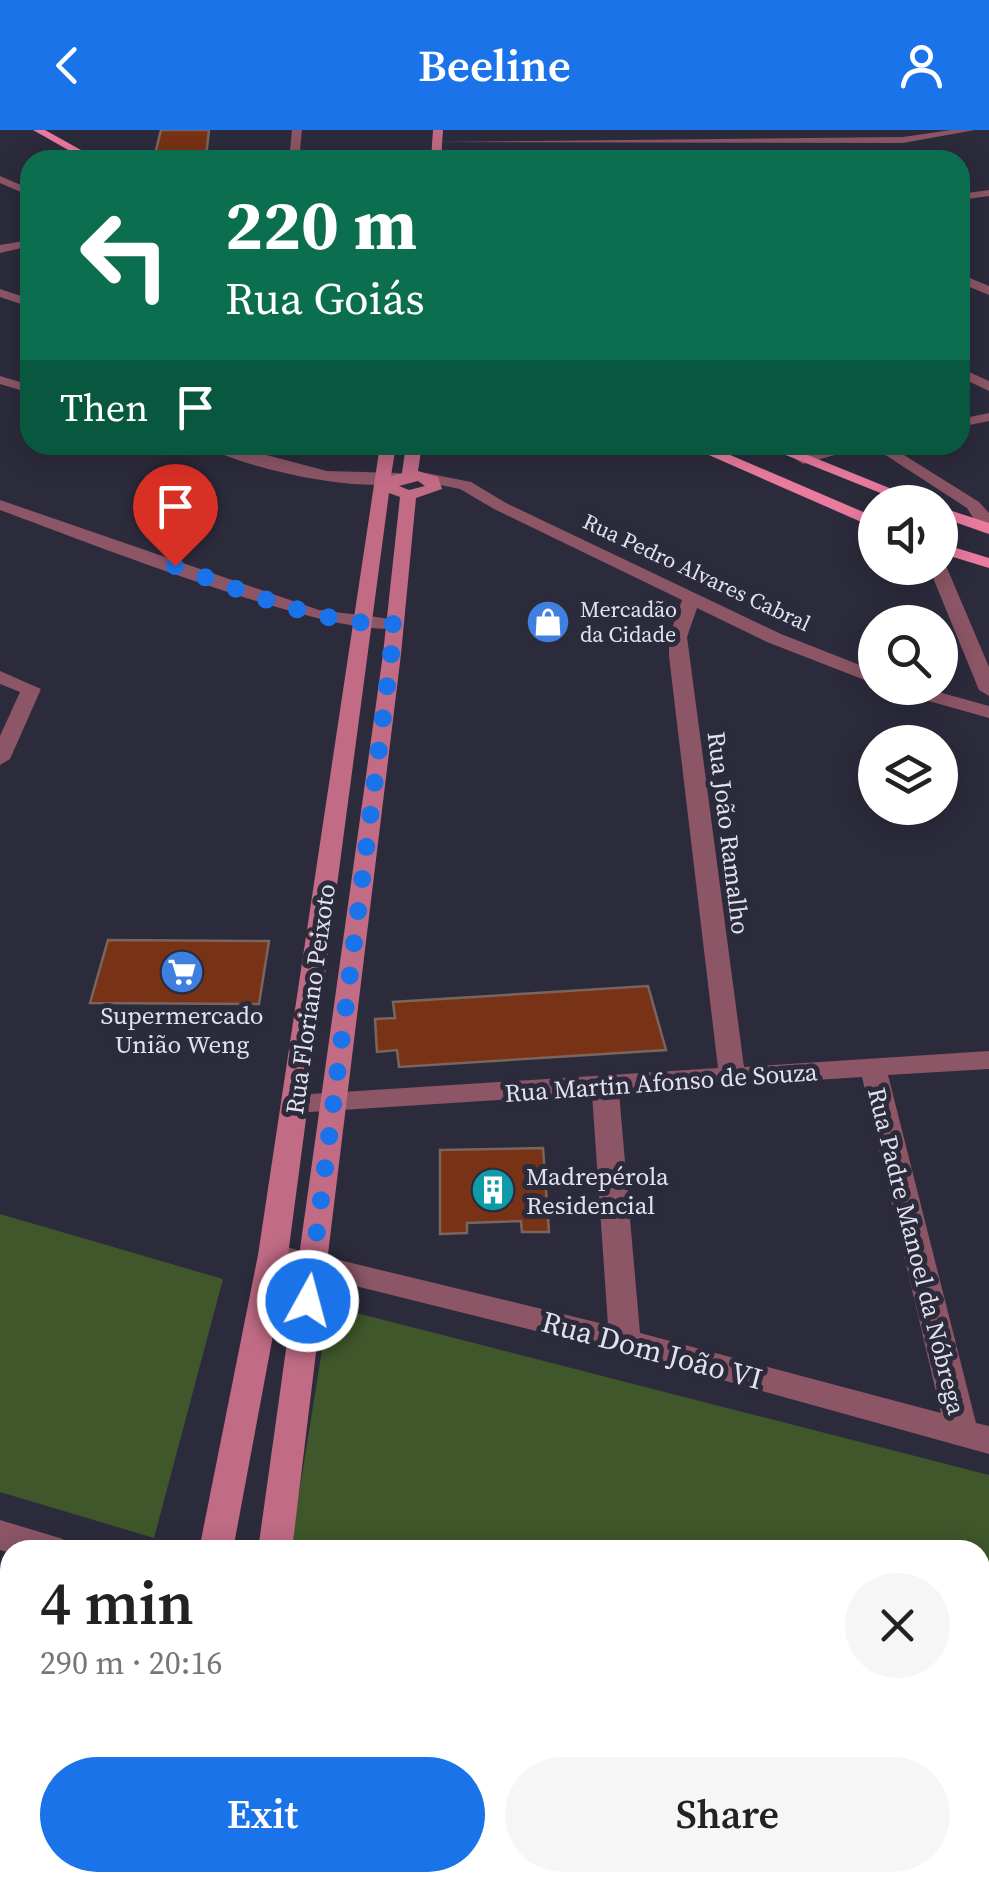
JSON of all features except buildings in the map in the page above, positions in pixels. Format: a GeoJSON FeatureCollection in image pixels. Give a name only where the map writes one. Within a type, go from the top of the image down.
{"type":"FeatureCollection","features":[{"type":"Feature","properties":{"kind":"main road"},"geometry":{"type":"LineString","coordinates":[[22,130],[58,150]]}},
{"type":"Feature","properties":{"kind":"main road"},"geometry":{"type":"LineString","coordinates":[[38,130],[75,150]]}},
{"type":"Feature","properties":{"kind":"main road","name":"Rua Floriano Peixoto"},"geometry":{"type":"LineString","coordinates":[[275,1540],[395,624],[403,486],[392,455]]}},
{"type":"Feature","properties":{"kind":"main road","name":"Rua Floriano Peixoto"},"geometry":{"type":"LineString","coordinates":[[218,1540],[274,1255],[364,624],[411,455]]}},
{"type":"Feature","properties":{"kind":"main road"},"geometry":{"type":"LineString","coordinates":[[717,455],[858,516]]}},
{"type":"Feature","properties":{"kind":"main road"},"geometry":{"type":"LineString","coordinates":[[793,455],[871,485]]}},
{"type":"Feature","properties":{"kind":"main road"},"geometry":{"type":"LineString","coordinates":[[958,518],[988,529]]}},
{"type":"Feature","properties":{"kind":"main road"},"geometry":{"type":"LineString","coordinates":[[958,559],[989,564]]}},
{"type":"Feature","properties":{"kind":"street"},"geometry":{"type":"LineString","coordinates":[[613,130],[622,141]]}},
{"type":"Feature","properties":{"kind":"street"},"geometry":{"type":"LineString","coordinates":[[438,136],[662,141],[784,135],[903,140],[970,130],[989,136]]}},
{"type":"Feature","properties":{"kind":"street"},"geometry":{"type":"LineString","coordinates":[[662,141],[673,150]]}},
{"type":"Feature","properties":{"kind":"street","name":"Rua Pedro Alvares Cabral"},"geometry":{"type":"LineString","coordinates":[[245,455],[356,493],[403,486],[500,506],[788,644],[858,671]]}},
{"type":"Feature","properties":{"kind":"street"},"geometry":{"type":"LineString","coordinates":[[803,459],[820,455]]}},
{"type":"Feature","properties":{"kind":"street"},"geometry":{"type":"LineString","coordinates":[[894,455],[973,506],[988,529]]}},
{"type":"Feature","properties":{"kind":"street"},"geometry":{"type":"LineString","coordinates":[[0,505],[314,615],[364,624],[395,624]]}},
{"type":"Feature","properties":{"kind":"street"},"geometry":{"type":"LineString","coordinates":[[951,585],[989,690]]}},
{"type":"Feature","properties":{"kind":"street","name":"Rua João Ramalho"},"geometry":{"type":"LineString","coordinates":[[691,599],[682,619],[678,656],[732,1076]]}},
{"type":"Feature","properties":{"kind":"street"},"geometry":{"type":"LineString","coordinates":[[0,677],[30,690]]}},
{"type":"Feature","properties":{"kind":"street"},"geometry":{"type":"LineString","coordinates":[[0,691],[30,690]]}},
{"type":"Feature","properties":{"kind":"street"},"geometry":{"type":"LineString","coordinates":[[0,759],[30,690]]}},
{"type":"Feature","properties":{"kind":"street"},"geometry":{"type":"LineString","coordinates":[[958,703],[989,712]]}},
{"type":"Feature","properties":{"kind":"street","name":"Rua Martin Afonso de Souza"},"geometry":{"type":"LineString","coordinates":[[295,1104],[989,1060]]}},
{"type":"Feature","properties":{"kind":"street","name":"Rua Padre Manoel da Nóbrega"},"geometry":{"type":"LineString","coordinates":[[873,1069],[975,1437]]}},
{"type":"Feature","properties":{"kind":"street"},"geometry":{"type":"LineString","coordinates":[[605,1086],[625,1341]]}},
{"type":"Feature","properties":{"kind":"street","name":"Rua Dom João VI"},"geometry":{"type":"LineString","coordinates":[[274,1255],[625,1341],[975,1437]]}},
{"type":"Feature","properties":{"kind":"green space"},"geometry":{"type":"Polygon","coordinates":[[[0,1214],[223,1279],[154,1538],[0,1492],[0,1214]]]}},
{"type":"Feature","properties":{"kind":"green space"},"geometry":{"type":"Polygon","coordinates":[[[329,1306],[989,1475],[989,1540],[292,1540],[329,1306]]]}},
{"type":"Feature","properties":{"kind":"place","name":"Mercadão da Cidade"},"geometry":{"type":"Point","coordinates":[548,622]}},
{"type":"Feature","properties":{"kind":"place","name":"Supermercado União Weng"},"geometry":{"type":"Point","coordinates":[182,972]}},
{"type":"Feature","properties":{"kind":"place","name":"Madrepérola Residencial"},"geometry":{"type":"Point","coordinates":[493,1190]}},
{"type":"Feature","properties":{"kind":"route"},"geometry":{"type":"LineString","coordinates":[[175,566],[314,615],[342,622],[395,624],[308,1301]]}}]}
